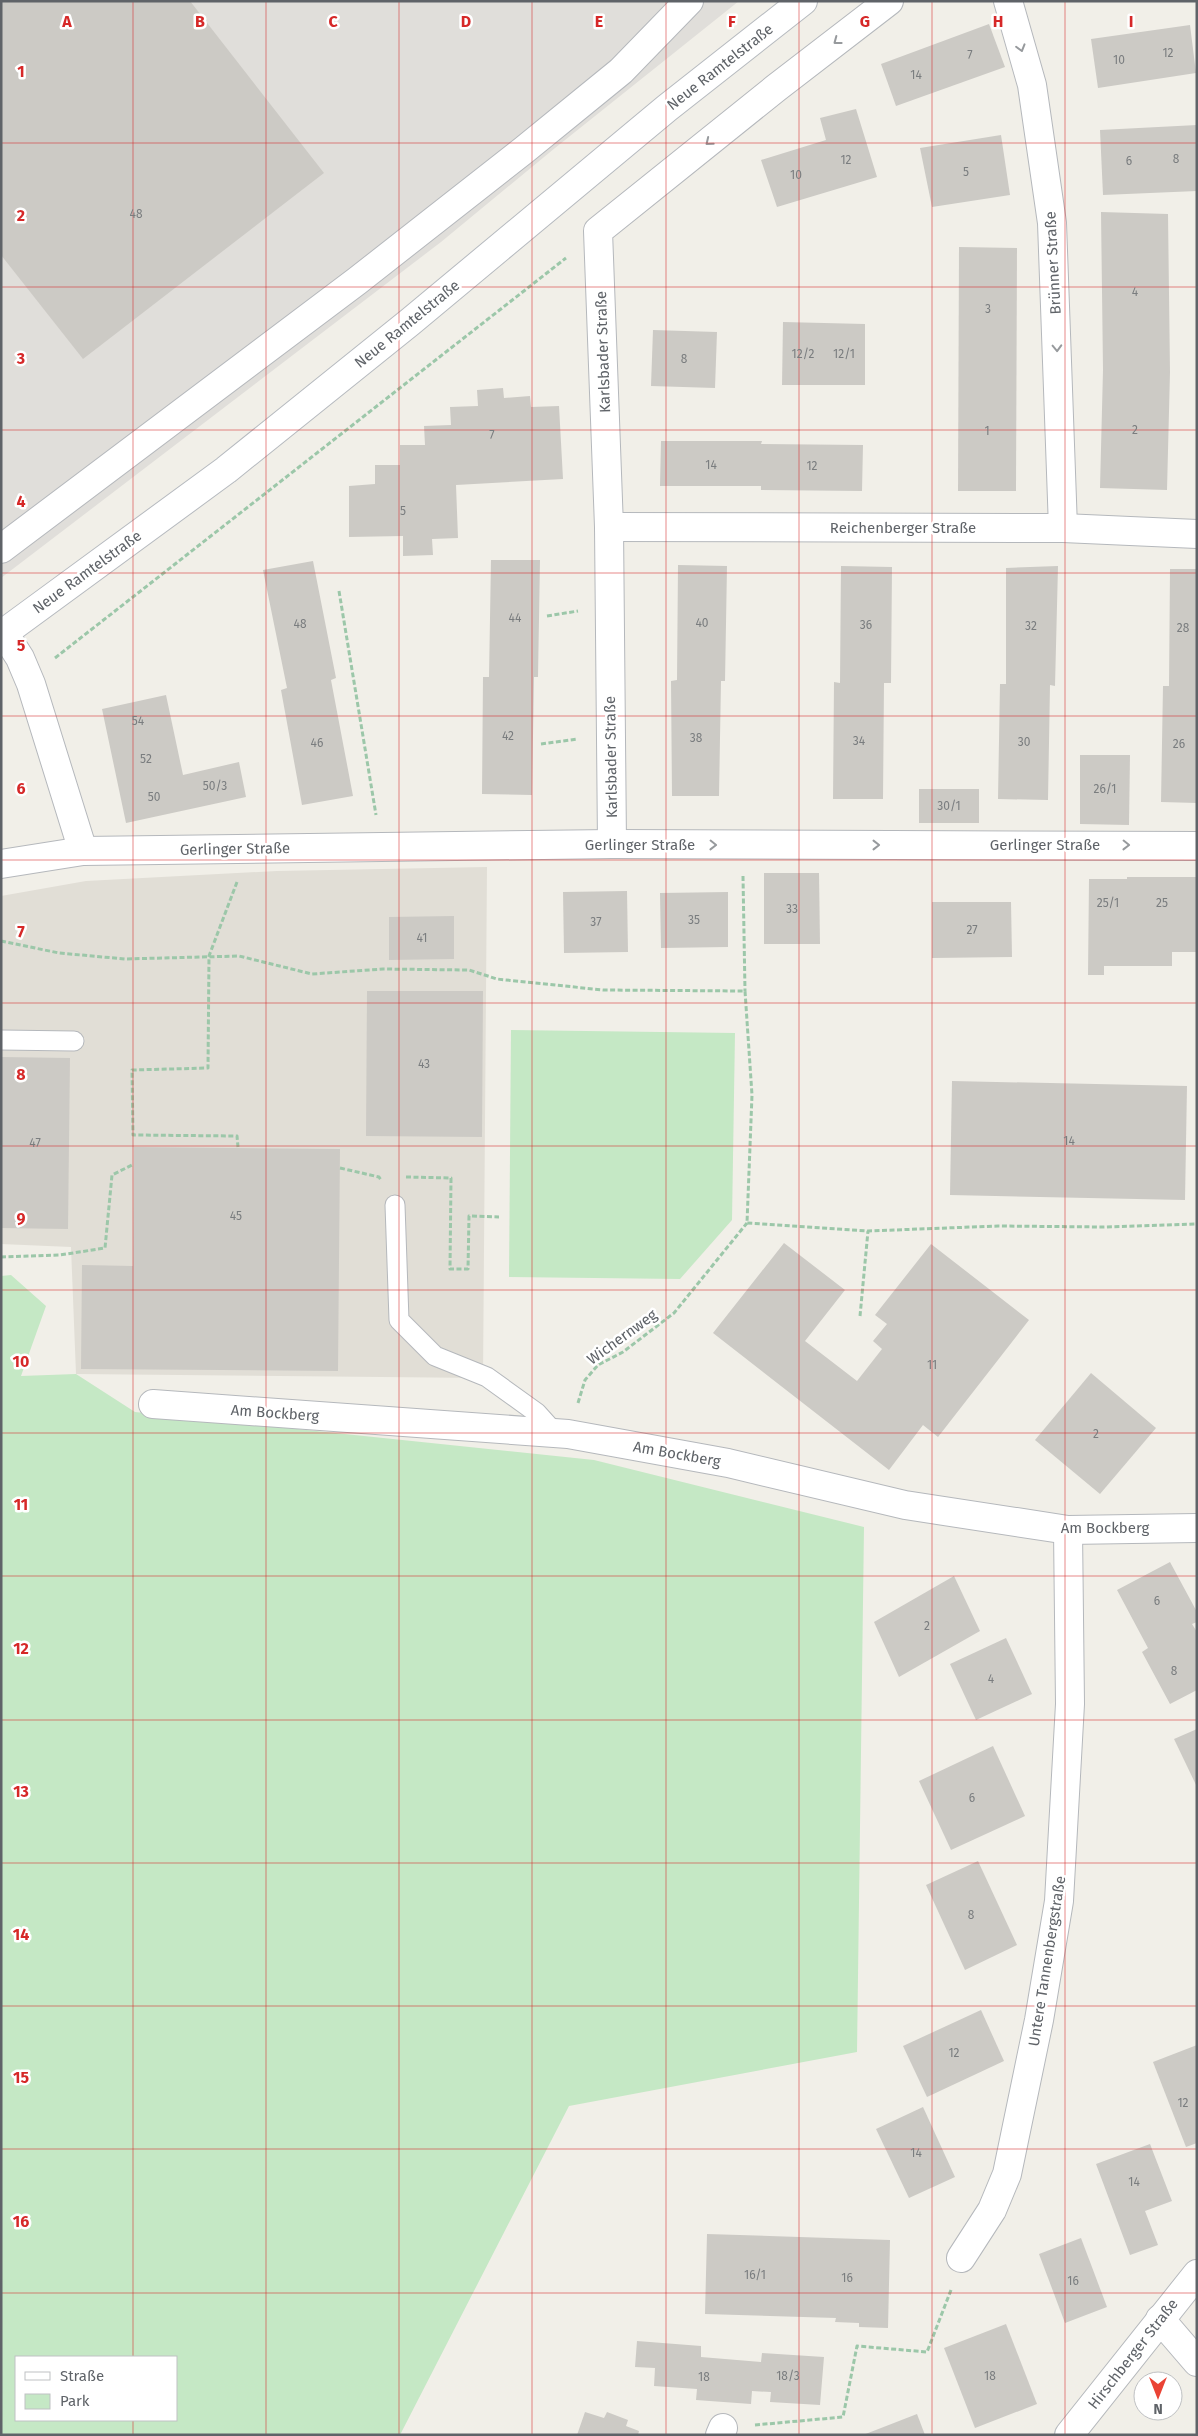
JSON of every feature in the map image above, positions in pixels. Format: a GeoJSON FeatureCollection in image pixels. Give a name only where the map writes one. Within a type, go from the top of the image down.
{"type":"FeatureCollection","features":[{"type":"Feature","properties":{"kind":"street"},"geometry":{"type":"LineString","coordinates":[[1,549],[357,280],[524,150],[621,71],[689,1]]}},
{"type":"Feature","properties":{"kind":"street","name":"Neue Ramtelstraße"},"geometry":{"type":"LineString","coordinates":[[2,634],[226,470],[410,322],[667,108],[803,1]]}},
{"type":"Feature","properties":{"kind":"street"},"geometry":{"type":"LineString","coordinates":[[599,244],[776,88],[889,1]]}},
{"type":"Feature","properties":{"kind":"street","name":"Brünner Straße"},"geometry":{"type":"LineString","coordinates":[[1008,1],[1032,85],[1052,223],[1063,528]]}},
{"type":"Feature","properties":{"kind":"street","name":"Karlsbader Straße"},"geometry":{"type":"LineString","coordinates":[[599,244],[609,527],[612,844]]}},
{"type":"Feature","properties":{"kind":"street","name":"Reichenberger Straße"},"geometry":{"type":"LineString","coordinates":[[609,527],[1063,528],[1197,534]]}},
{"type":"Feature","properties":{"kind":"street"},"geometry":{"type":"LineString","coordinates":[[2,634],[20,658],[31,684],[83,851]]}},
{"type":"Feature","properties":{"kind":"street","name":"Gerlinger Straße"},"geometry":{"type":"LineString","coordinates":[[1,864],[83,851],[250,848],[612,844],[743,846],[1061,844],[1197,846]]}},
{"type":"Feature","properties":{"kind":"street","name":"Am Bockberg"},"geometry":{"type":"LineString","coordinates":[[153,1404],[562,1434],[728,1463],[905,1505],[1068,1530],[1197,1528]]}},
{"type":"Feature","properties":{"kind":"street","name":"Untere Tannenbergstraße"},"geometry":{"type":"LineString","coordinates":[[961,2258],[992,2210],[1007,2174],[1039,2020],[1059,1901],[1070,1704],[1068,1530]]}},
{"type":"Feature","properties":{"kind":"street","name":"Hirschberger Straße"},"geometry":{"type":"LineString","coordinates":[[1069,2435],[1160,2318],[1197,2274]]}},
{"type":"Feature","properties":{"kind":"street"},"geometry":{"type":"LineString","coordinates":[[1160,2318],[1197,2362]]}},
{"type":"Feature","properties":{"kind":"lane"},"geometry":{"type":"LineString","coordinates":[[1,1040],[74,1041]]}},
{"type":"Feature","properties":{"kind":"lane"},"geometry":{"type":"LineString","coordinates":[[394,1205],[399,1320],[435,1356],[487,1377],[562,1434]]}},
{"type":"Feature","properties":{"kind":"path"},"geometry":{"type":"LineString","coordinates":[[31,684],[56,657],[599,244]]}},
{"type":"Feature","properties":{"kind":"path"},"geometry":{"type":"LineString","coordinates":[[339,591],[382,847]]}},
{"type":"Feature","properties":{"kind":"path"},"geometry":{"type":"LineString","coordinates":[[743,846],[745,992],[752,1095],[748,1222],[868,1231],[998,1226],[1104,1227],[1197,1224]]}},
{"type":"Feature","properties":{"kind":"path"},"geometry":{"type":"LineString","coordinates":[[238,1147],[237,1136],[133,1135],[132,1070],[208,1068],[209,956],[250,848]]}},
{"type":"Feature","properties":{"kind":"path"},"geometry":{"type":"LineString","coordinates":[[1,941],[59,953],[125,959],[239,956],[312,974],[383,969],[469,970],[497,978],[602,990],[745,992]]}},
{"type":"Feature","properties":{"kind":"path"},"geometry":{"type":"LineString","coordinates":[[1,1257],[60,1255],[105,1248],[112,1175],[134,1164]]}},
{"type":"Feature","properties":{"kind":"path"},"geometry":{"type":"LineString","coordinates":[[340,1168],[388,1177]]}},
{"type":"Feature","properties":{"kind":"path"},"geometry":{"type":"LineString","coordinates":[[380,1177],[394,1205]]}},
{"type":"Feature","properties":{"kind":"path"},"geometry":{"type":"LineString","coordinates":[[397,1177],[451,1178],[450,1269],[468,1269],[469,1216],[499,1217]]}},
{"type":"Feature","properties":{"kind":"path","name":"Wichernweg"},"geometry":{"type":"LineString","coordinates":[[562,1434],[585,1380],[598,1365],[623,1352],[674,1313],[748,1222]]}},
{"type":"Feature","properties":{"kind":"path"},"geometry":{"type":"LineString","coordinates":[[860,1316],[868,1231]]}},
{"type":"Feature","properties":{"kind":"path"},"geometry":{"type":"LineString","coordinates":[[722,2432],[843,2417],[857,2346],[927,2352],[951,2293],[961,2258]]}},
{"type":"Feature","properties":{"kind":"shaded area"},"geometry":{"type":"Polygon","coordinates":[[[1,1],[739,1],[441,242],[1,578],[1,1]]]}},
{"type":"Feature","properties":{"kind":"shaded area"},"geometry":{"type":"Polygon","coordinates":[[[487,867],[483,1378],[76,1374],[71,1247],[1,1244],[1,896],[86,881],[277,871],[487,867]]]}},
{"type":"Feature","properties":{"kind":"green space"},"geometry":{"type":"Polygon","coordinates":[[[511,1030],[735,1033],[732,1220],[680,1279],[509,1277],[511,1030]]]}},
{"type":"Feature","properties":{"kind":"green space"},"geometry":{"type":"Polygon","coordinates":[[[11,1275],[46,1306],[21,1376],[76,1374],[135,1412],[594,1460],[864,1527],[857,2052],[569,2106],[400,2435],[1,2435],[1,1276],[11,1275]]]}},
{"type":"Feature","properties":{"kind":"building"},"geometry":{"type":"Polygon","coordinates":[[[1,1],[190,1],[324,173],[83,359],[1,255],[1,1]]]}},
{"type":"Feature","properties":{"kind":"building"},"geometry":{"type":"Polygon","coordinates":[[[989,24],[1005,67],[896,106],[881,64],[989,24]]]}},
{"type":"Feature","properties":{"kind":"building"},"geometry":{"type":"Polygon","coordinates":[[[1190,25],[1196,73],[1098,88],[1091,39],[1190,25]]]}},
{"type":"Feature","properties":{"kind":"building"},"geometry":{"type":"Polygon","coordinates":[[[856,109],[877,177],[777,207],[761,160],[826,140],[820,118],[856,109]]]}},
{"type":"Feature","properties":{"kind":"building"},"geometry":{"type":"Polygon","coordinates":[[[1197,125],[1197,191],[1103,195],[1100,130],[1197,125]]]}},
{"type":"Feature","properties":{"kind":"building"},"geometry":{"type":"Polygon","coordinates":[[[1001,135],[1010,195],[932,207],[920,148],[1001,135]]]}},
{"type":"Feature","properties":{"kind":"building"},"geometry":{"type":"Polygon","coordinates":[[[1101,212],[1168,214],[1170,372],[1167,490],[1100,488],[1103,370],[1101,212]]]}},
{"type":"Feature","properties":{"kind":"building"},"geometry":{"type":"Polygon","coordinates":[[[959,247],[1017,248],[1016,491],[958,491],[959,247]]]}},
{"type":"Feature","properties":{"kind":"building"},"geometry":{"type":"Polygon","coordinates":[[[783,322],[865,324],[865,385],[782,385],[783,322]]]}},
{"type":"Feature","properties":{"kind":"building"},"geometry":{"type":"Polygon","coordinates":[[[653,330],[717,332],[715,388],[651,386],[653,330]]]}},
{"type":"Feature","properties":{"kind":"building"},"geometry":{"type":"Polygon","coordinates":[[[503,388],[504,398],[530,396],[531,407],[559,406],[563,479],[456,485],[458,538],[432,539],[433,555],[403,556],[403,536],[349,537],[349,486],[375,484],[375,465],[400,465],[400,445],[425,445],[424,426],[451,425],[450,407],[478,406],[477,390],[503,388]]]}},
{"type":"Feature","properties":{"kind":"building"},"geometry":{"type":"Polygon","coordinates":[[[661,441],[762,441],[761,444],[863,445],[862,491],[761,490],[761,486],[660,486],[661,441]]]}},
{"type":"Feature","properties":{"kind":"building"},"geometry":{"type":"Polygon","coordinates":[[[491,560],[540,560],[538,677],[534,677],[532,795],[482,794],[483,677],[489,677],[491,560]]]}},
{"type":"Feature","properties":{"kind":"building"},"geometry":{"type":"Polygon","coordinates":[[[313,561],[336,678],[331,680],[353,796],[302,805],[281,690],[287,688],[263,570],[313,561]]]}},
{"type":"Feature","properties":{"kind":"building"},"geometry":{"type":"Polygon","coordinates":[[[678,565],[727,566],[725,681],[721,681],[719,796],[672,796],[671,681],[677,680],[678,565]]]}},
{"type":"Feature","properties":{"kind":"building"},"geometry":{"type":"Polygon","coordinates":[[[841,566],[892,567],[891,683],[884,683],[883,799],[833,799],[834,682],[840,683],[841,566]]]}},
{"type":"Feature","properties":{"kind":"building"},"geometry":{"type":"Polygon","coordinates":[[[1058,566],[1055,686],[1050,685],[1048,800],[998,799],[1000,684],[1006,684],[1006,568],[1058,566]]]}},
{"type":"Feature","properties":{"kind":"building"},"geometry":{"type":"Polygon","coordinates":[[[1170,569],[1197,569],[1197,803],[1161,802],[1163,686],[1169,686],[1170,569]]]}},
{"type":"Feature","properties":{"kind":"building"},"geometry":{"type":"Polygon","coordinates":[[[166,695],[183,775],[239,762],[246,797],[126,823],[102,709],[166,695]]]}},
{"type":"Feature","properties":{"kind":"building"},"geometry":{"type":"Polygon","coordinates":[[[1080,755],[1130,755],[1129,825],[1080,824],[1080,755]]]}},
{"type":"Feature","properties":{"kind":"building"},"geometry":{"type":"Polygon","coordinates":[[[919,789],[979,789],[979,823],[919,823],[919,789]]]}},
{"type":"Feature","properties":{"kind":"building"},"geometry":{"type":"Polygon","coordinates":[[[764,873],[819,873],[820,944],[764,944],[764,873]]]}},
{"type":"Feature","properties":{"kind":"building"},"geometry":{"type":"Polygon","coordinates":[[[1127,877],[1197,877],[1197,952],[1172,952],[1172,966],[1104,966],[1104,975],[1088,975],[1089,879],[1127,879],[1127,877]]]}},
{"type":"Feature","properties":{"kind":"building"},"geometry":{"type":"Polygon","coordinates":[[[627,891],[628,952],[564,953],[563,892],[627,891]]]}},
{"type":"Feature","properties":{"kind":"building"},"geometry":{"type":"Polygon","coordinates":[[[728,892],[728,947],[661,948],[660,893],[728,892]]]}},
{"type":"Feature","properties":{"kind":"building"},"geometry":{"type":"Polygon","coordinates":[[[932,902],[1011,902],[1012,957],[932,958],[932,902]]]}},
{"type":"Feature","properties":{"kind":"building"},"geometry":{"type":"Polygon","coordinates":[[[454,916],[454,959],[389,960],[389,917],[454,916]]]}},
{"type":"Feature","properties":{"kind":"building"},"geometry":{"type":"Polygon","coordinates":[[[367,991],[483,991],[482,1137],[366,1136],[367,991]]]}},
{"type":"Feature","properties":{"kind":"building"},"geometry":{"type":"Polygon","coordinates":[[[1,1057],[70,1058],[68,1229],[1,1228],[1,1057]]]}},
{"type":"Feature","properties":{"kind":"building"},"geometry":{"type":"Polygon","coordinates":[[[952,1081],[1187,1086],[1185,1200],[950,1195],[952,1081]]]}},
{"type":"Feature","properties":{"kind":"building"},"geometry":{"type":"Polygon","coordinates":[[[134,1147],[340,1149],[338,1371],[81,1369],[82,1265],[133,1266],[134,1147]]]}},
{"type":"Feature","properties":{"kind":"building"},"geometry":{"type":"Polygon","coordinates":[[[784,1243],[845,1290],[805,1341],[857,1381],[882,1349],[873,1341],[887,1324],[875,1315],[931,1244],[1029,1320],[938,1437],[923,1425],[889,1470],[713,1333],[784,1243]]]}},
{"type":"Feature","properties":{"kind":"building"},"geometry":{"type":"Polygon","coordinates":[[[1091,1373],[1156,1428],[1100,1494],[1035,1440],[1091,1373]]]}},
{"type":"Feature","properties":{"kind":"building"},"geometry":{"type":"Polygon","coordinates":[[[1170,1562],[1197,1612],[1197,1622],[1192,1624],[1197,1632],[1197,1690],[1170,1704],[1142,1652],[1148,1648],[1117,1590],[1170,1562]]]}},
{"type":"Feature","properties":{"kind":"building"},"geometry":{"type":"Polygon","coordinates":[[[954,1576],[980,1631],[899,1677],[874,1622],[954,1576]]]}},
{"type":"Feature","properties":{"kind":"building"},"geometry":{"type":"Polygon","coordinates":[[[1006,1638],[1032,1694],[976,1720],[950,1664],[1006,1638]]]}},
{"type":"Feature","properties":{"kind":"building"},"geometry":{"type":"Polygon","coordinates":[[[1197,1729],[1197,1787],[1174,1739],[1197,1729]]]}},
{"type":"Feature","properties":{"kind":"building"},"geometry":{"type":"Polygon","coordinates":[[[993,1746],[1025,1816],[951,1850],[919,1781],[993,1746]]]}},
{"type":"Feature","properties":{"kind":"building"},"geometry":{"type":"Polygon","coordinates":[[[978,1861],[1017,1945],[965,1970],[926,1885],[978,1861]]]}},
{"type":"Feature","properties":{"kind":"building"},"geometry":{"type":"Polygon","coordinates":[[[981,2010],[1004,2061],[927,2097],[903,2046],[981,2010]]]}},
{"type":"Feature","properties":{"kind":"building"},"geometry":{"type":"Polygon","coordinates":[[[1197,2045],[1197,2143],[1186,2147],[1153,2062],[1197,2045]]]}},
{"type":"Feature","properties":{"kind":"building"},"geometry":{"type":"Polygon","coordinates":[[[923,2107],[955,2177],[909,2198],[876,2129],[923,2107]]]}},
{"type":"Feature","properties":{"kind":"building"},"geometry":{"type":"Polygon","coordinates":[[[1150,2144],[1172,2201],[1145,2211],[1158,2245],[1130,2255],[1096,2164],[1150,2144]]]}},
{"type":"Feature","properties":{"kind":"building"},"geometry":{"type":"Polygon","coordinates":[[[707,2234],[890,2240],[888,2328],[859,2327],[859,2323],[835,2322],[836,2318],[705,2314],[707,2234]]]}},
{"type":"Feature","properties":{"kind":"building"},"geometry":{"type":"Polygon","coordinates":[[[1081,2238],[1107,2307],[1065,2323],[1039,2254],[1081,2238]]]}},
{"type":"Feature","properties":{"kind":"building"},"geometry":{"type":"Polygon","coordinates":[[[1006,2324],[1037,2404],[975,2428],[944,2348],[1006,2324]]]}},
{"type":"Feature","properties":{"kind":"building"},"geometry":{"type":"Polygon","coordinates":[[[637,2341],[701,2346],[701,2357],[761,2362],[762,2353],[824,2357],[820,2405],[770,2402],[771,2392],[752,2391],[751,2404],[696,2400],[697,2389],[654,2386],[655,2368],[635,2367],[637,2341]]]}},
{"type":"Feature","properties":{"kind":"building"},"geometry":{"type":"Polygon","coordinates":[[[585,2412],[604,2418],[607,2412],[628,2420],[626,2426],[639,2431],[638,2435],[577,2435],[585,2412]]]}},
{"type":"Feature","properties":{"kind":"building"},"geometry":{"type":"Polygon","coordinates":[[[917,2414],[925,2435],[863,2435],[917,2414]]]}}]}
